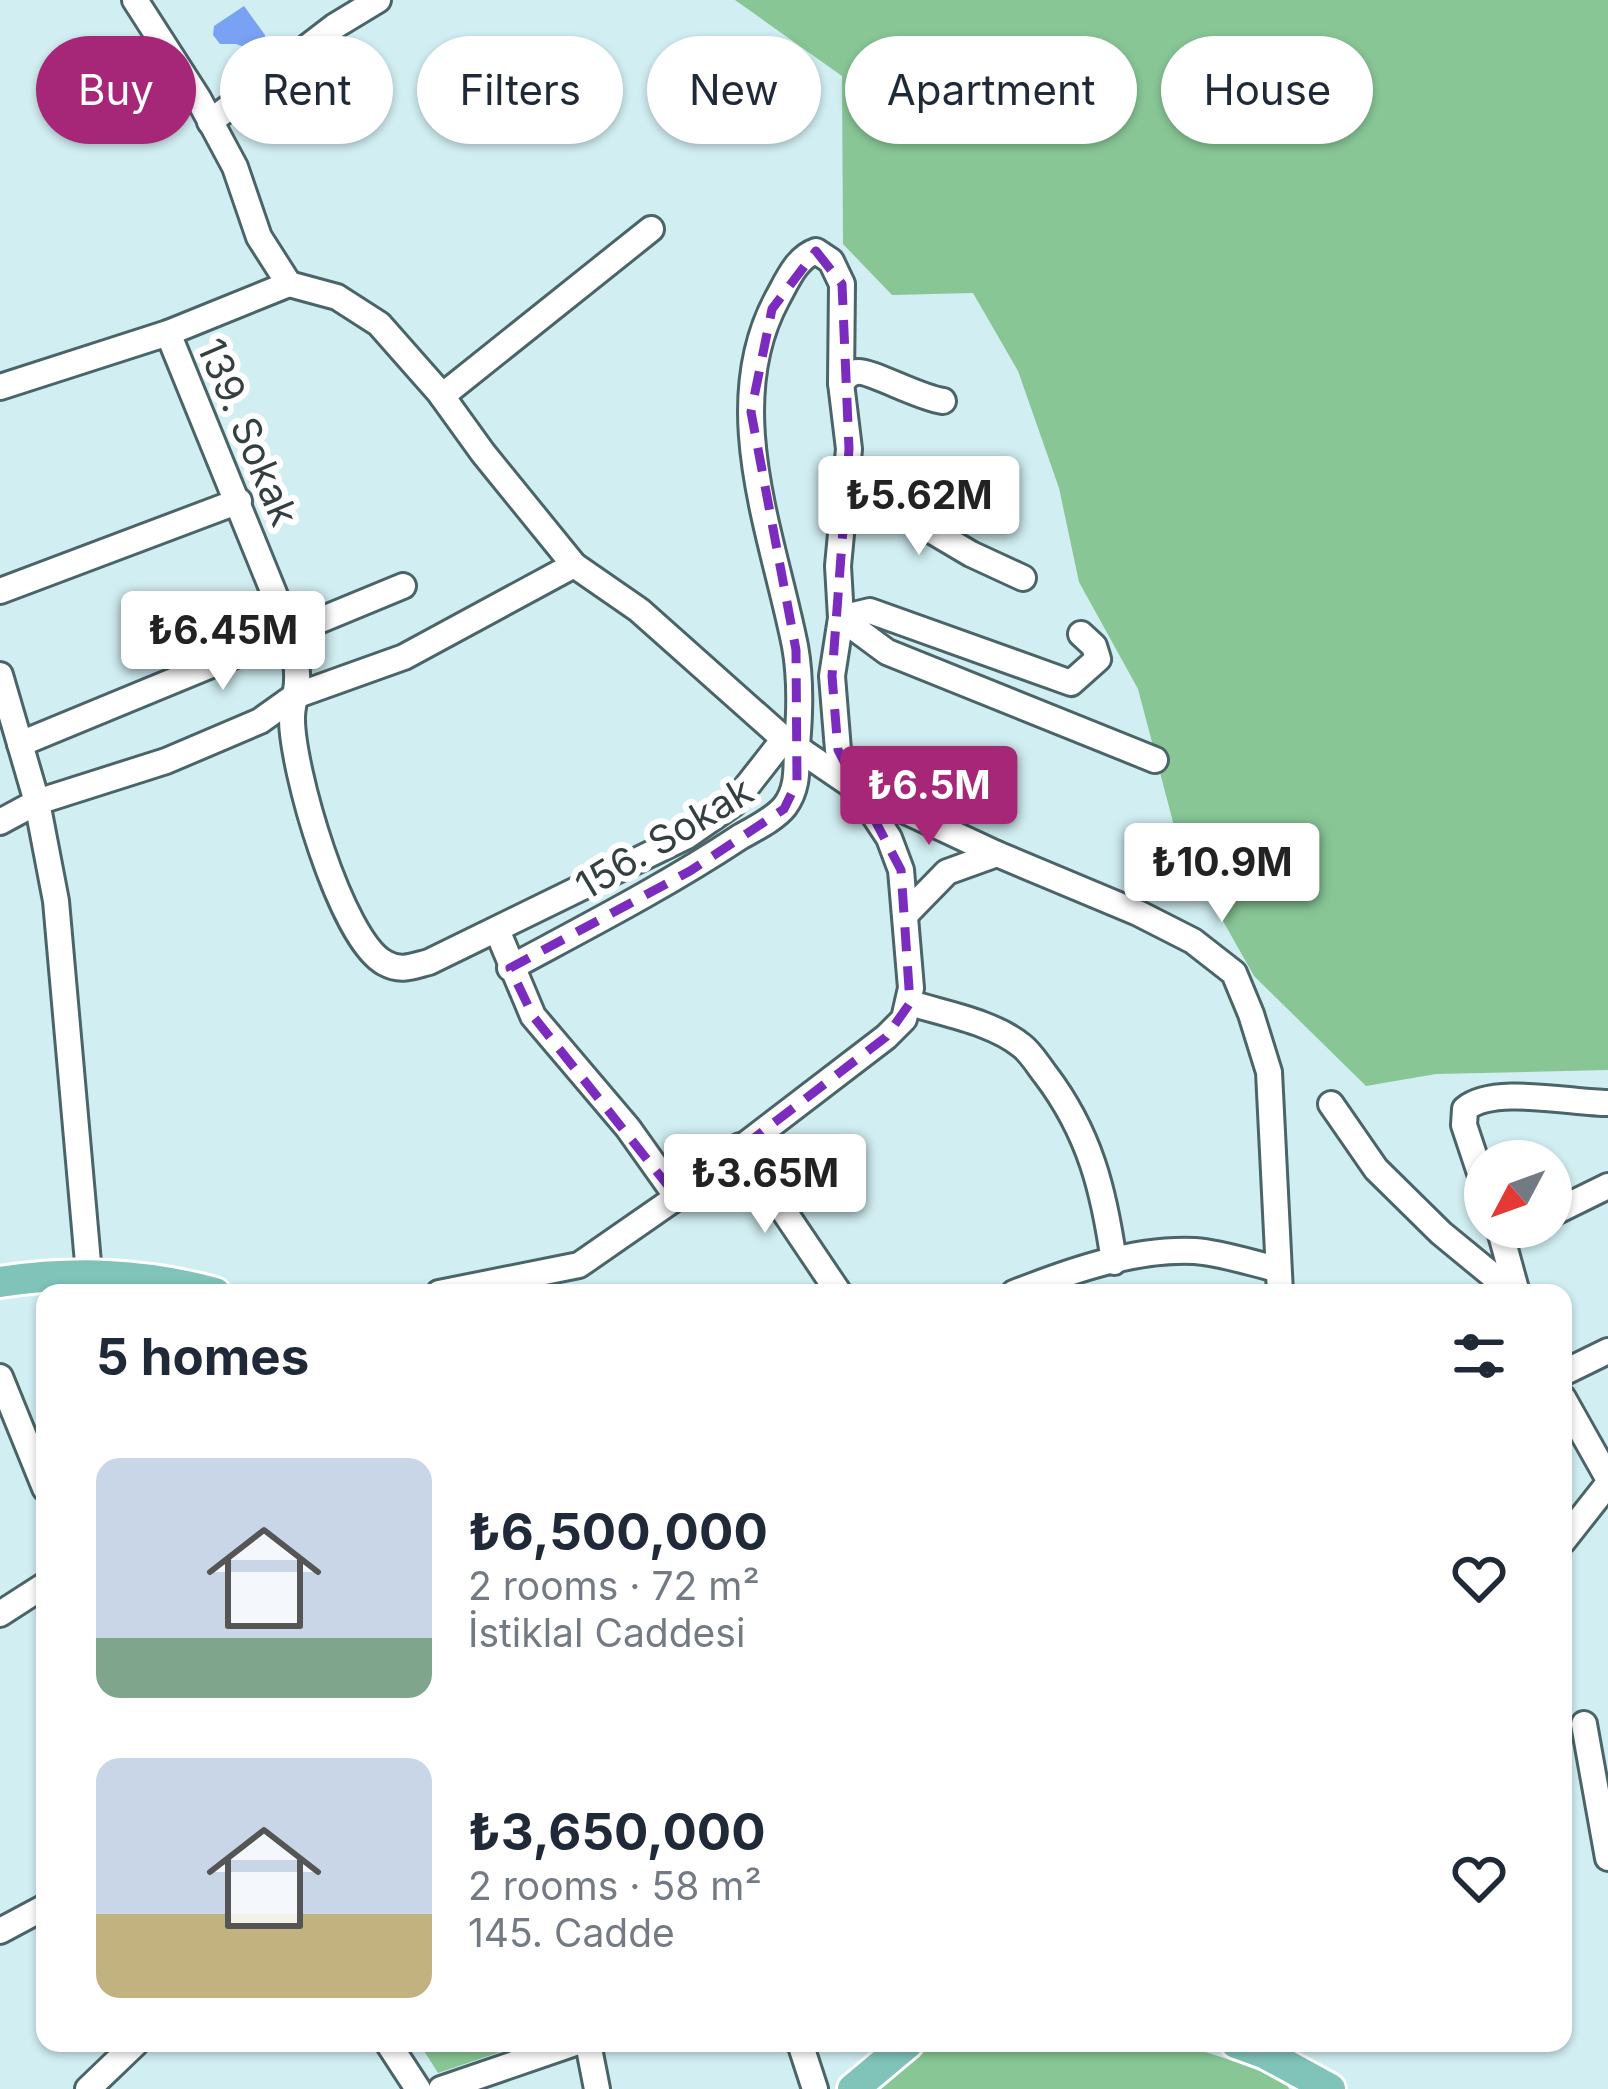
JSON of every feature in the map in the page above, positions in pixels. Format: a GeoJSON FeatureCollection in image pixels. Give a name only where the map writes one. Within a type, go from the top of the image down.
{"type":"FeatureCollection","features":[{"type":"Feature","properties":{"kind":"main road"},"geometry":{"type":"LineString","coordinates":[[0,1282],[62,1273],[137,1276],[174,1284]]}},
{"type":"Feature","properties":{"kind":"main road"},"geometry":{"type":"LineString","coordinates":[[853,2089],[897,2052]]}},
{"type":"Feature","properties":{"kind":"main road"},"geometry":{"type":"LineString","coordinates":[[1266,2052],[1330,2089]]}},
{"type":"Feature","properties":{"kind":"street"},"geometry":{"type":"LineString","coordinates":[[135,0],[211,122],[235,167],[259,237],[289,284]]}},
{"type":"Feature","properties":{"kind":"street"},"geometry":{"type":"LineString","coordinates":[[211,122],[335,26],[378,0]]}},
{"type":"Feature","properties":{"kind":"street"},"geometry":{"type":"LineString","coordinates":[[442,396],[652,229]]}},
{"type":"Feature","properties":{"kind":"street","name":"156. Sokak"},"geometry":{"type":"LineString","coordinates":[[510,968],[690,871],[784,809],[797,782],[791,743],[802,712],[796,650],[758,484],[751,412],[756,354],[772,309],[806,255],[816,251],[831,261],[842,284],[842,383]]}},
{"type":"Feature","properties":{"kind":"street"},"geometry":{"type":"LineString","coordinates":[[0,387],[167,333],[289,284],[337,297],[379,324],[442,396],[574,565],[639,610],[791,743],[856,788],[1175,932],[1234,974],[1269,1072],[1278,1281],[1199,1251],[1159,1252],[1114,1262],[1057,1284]]}},
{"type":"Feature","properties":{"kind":"street","name":"139. Sokak"},"geometry":{"type":"LineString","coordinates":[[167,333],[291,634],[298,677],[291,718],[314,823],[346,915],[361,943],[384,963],[403,969],[497,930]]}},
{"type":"Feature","properties":{"kind":"street"},"geometry":{"type":"LineString","coordinates":[[525,1284],[582,1278],[904,1018],[910,1003],[901,870],[889,838],[838,750],[833,716],[832,676],[841,618],[838,566],[849,449],[842,383],[851,373],[863,371],[920,398],[943,401]]}},
{"type":"Feature","properties":{"kind":"street"},"geometry":{"type":"LineString","coordinates":[[846,480],[971,554],[1023,578]]}},
{"type":"Feature","properties":{"kind":"street"},"geometry":{"type":"LineString","coordinates":[[0,591],[238,501]]}},
{"type":"Feature","properties":{"kind":"street"},"geometry":{"type":"LineString","coordinates":[[0,822],[38,802],[166,761],[260,721],[295,696],[404,657],[574,565]]}},
{"type":"Feature","properties":{"kind":"street"},"geometry":{"type":"LineString","coordinates":[[20,744],[403,586]]}},
{"type":"Feature","properties":{"kind":"street"},"geometry":{"type":"LineString","coordinates":[[841,618],[870,611],[1071,683],[1098,658],[1094,646],[1081,634]]}},
{"type":"Feature","properties":{"kind":"street"},"geometry":{"type":"LineString","coordinates":[[841,618],[887,652],[1155,760]]}},
{"type":"Feature","properties":{"kind":"street"},"geometry":{"type":"LineString","coordinates":[[0,674],[38,802],[56,901],[89,1274]]}},
{"type":"Feature","properties":{"kind":"street"},"geometry":{"type":"LineString","coordinates":[[677,1197],[628,1128],[545,1033],[510,968],[497,930],[687,836],[734,804],[791,743]]}},
{"type":"Feature","properties":{"kind":"street"},"geometry":{"type":"LineString","coordinates":[[906,914],[947,872],[997,854]]}},
{"type":"Feature","properties":{"kind":"street"},"geometry":{"type":"LineString","coordinates":[[910,1003],[997,1032],[1023,1046],[1062,1096],[1084,1138],[1106,1198],[1114,1262]]}},
{"type":"Feature","properties":{"kind":"street"},"geometry":{"type":"LineString","coordinates":[[1468,1140],[1463,1125],[1465,1109],[1474,1101],[1507,1097],[1608,1103]]}},
{"type":"Feature","properties":{"kind":"street"},"geometry":{"type":"LineString","coordinates":[[1331,1104],[1376,1169],[1441,1233],[1505,1284]]}},
{"type":"Feature","properties":{"kind":"street"},"geometry":{"type":"LineString","coordinates":[[740,1146],[828,1284]]}},
{"type":"Feature","properties":{"kind":"street"},"geometry":{"type":"LineString","coordinates":[[1572,1204],[1608,1186]]}},
{"type":"Feature","properties":{"kind":"street"},"geometry":{"type":"LineString","coordinates":[[1504,1248],[1514,1284]]}},
{"type":"Feature","properties":{"kind":"street"},"geometry":{"type":"LineString","coordinates":[[1572,1369],[1608,1351]]}},
{"type":"Feature","properties":{"kind":"street"},"geometry":{"type":"LineString","coordinates":[[0,1377],[36,1466]]}},
{"type":"Feature","properties":{"kind":"street"},"geometry":{"type":"LineString","coordinates":[[1572,1415],[1608,1481],[1572,1529]]}},
{"type":"Feature","properties":{"kind":"street"},"geometry":{"type":"LineString","coordinates":[[0,1614],[36,1591]]}},
{"type":"Feature","properties":{"kind":"street"},"geometry":{"type":"LineString","coordinates":[[1584,1724],[1604,1812],[1608,1858]]}},
{"type":"Feature","properties":{"kind":"street"},"geometry":{"type":"LineString","coordinates":[[0,1931],[36,1912]]}},
{"type":"Feature","properties":{"kind":"street"},"geometry":{"type":"LineString","coordinates":[[88,2089],[127,2052]]}},
{"type":"Feature","properties":{"kind":"street"},"geometry":{"type":"LineString","coordinates":[[395,2052],[418,2089]]}},
{"type":"Feature","properties":{"kind":"street"},"geometry":{"type":"LineString","coordinates":[[441,2089],[549,2052]]}},
{"type":"Feature","properties":{"kind":"street"},"geometry":{"type":"LineString","coordinates":[[590,2052],[597,2089]]}},
{"type":"Feature","properties":{"kind":"street"},"geometry":{"type":"LineString","coordinates":[[803,2052],[815,2089]]}},
{"type":"Feature","properties":{"kind":"highlighted area"},"geometry":{"type":"Polygon","coordinates":[[[816,251],[842,284],[849,449],[832,676],[838,750],[901,870],[910,1003],[886,1037],[677,1197],[533,1016],[510,968],[690,871],[784,809],[797,782],[796,650],[751,412],[772,309],[816,251]]]}},
{"type":"Feature","properties":{"kind":"green space"},"geometry":{"type":"Polygon","coordinates":[[[735,0],[1608,0],[1608,1070],[1436,1074],[1366,1086],[1254,976],[1178,841],[1138,689],[1079,582],[1059,488],[1018,371],[973,293],[892,295],[843,244],[842,76],[821,61],[821,36],[786,36],[735,0]]]}},
{"type":"Feature","properties":{"kind":"green space"},"geometry":{"type":"Polygon","coordinates":[[[425,2052],[500,2052],[438,2073],[425,2052]]]}},
{"type":"Feature","properties":{"kind":"green space"},"geometry":{"type":"Polygon","coordinates":[[[1205,2052],[1284,2077],[1289,2089],[879,2089],[910,2055],[1205,2052]]]}},
{"type":"Feature","properties":{"kind":"water"},"geometry":{"type":"Polygon","coordinates":[[[244,6],[265,36],[220,36],[220,44],[213,35],[214,26],[244,6]]]}}]}
